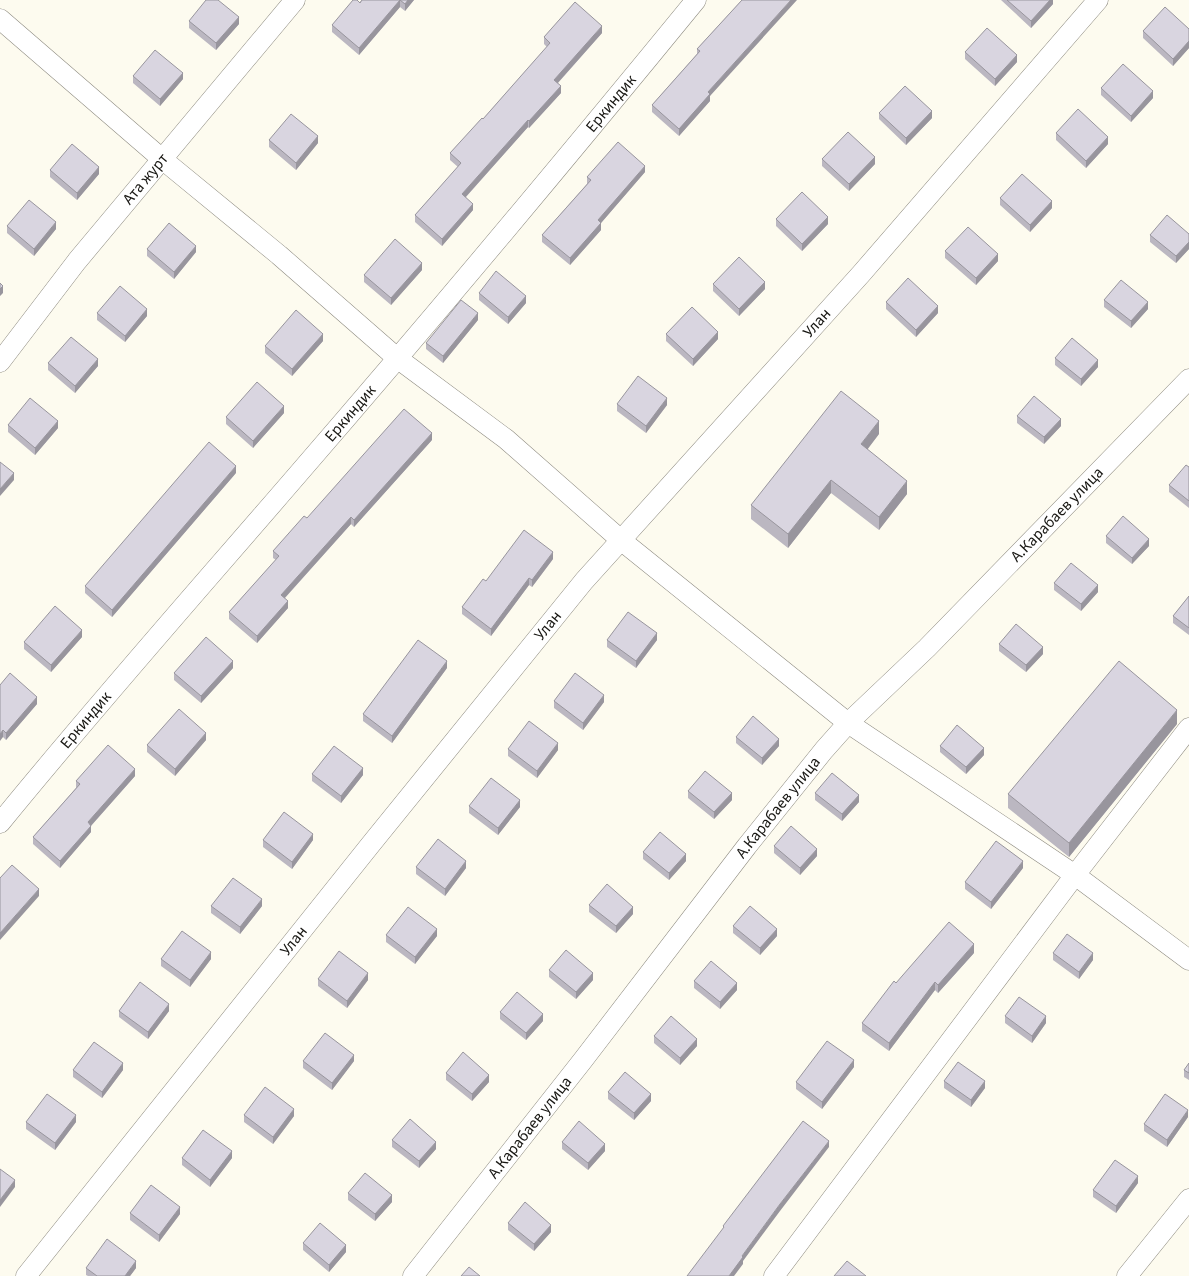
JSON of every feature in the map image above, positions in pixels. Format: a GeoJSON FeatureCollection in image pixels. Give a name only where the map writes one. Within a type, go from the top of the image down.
{"type":"FeatureCollection","features":[{"type":"Feature","properties":{"kind":"street","name":"Ата журт"},"geometry":{"type":"LineString","coordinates":[[0,362],[77,261],[295,0]]}},
{"type":"Feature","properties":{"kind":"street","name":"Еркиндик"},"geometry":{"type":"LineString","coordinates":[[0,823],[79,726],[398,358],[696,0]]}},
{"type":"Feature","properties":{"kind":"street","name":"Улан"},"geometry":{"type":"LineString","coordinates":[[26,1276],[584,581],[861,274],[1098,0]]}},
{"type":"Feature","properties":{"kind":"street"},"geometry":{"type":"LineString","coordinates":[[0,19],[162,159],[279,255],[398,358],[506,439],[622,541],[848,723],[1074,874],[1189,960]]}},
{"type":"Feature","properties":{"kind":"street","name":"А.Карабаев улица"},"geometry":{"type":"LineString","coordinates":[[413,1276],[583,1060],[746,846],[848,723],[927,648],[1189,379]]}},
{"type":"Feature","properties":{"kind":"street"},"geometry":{"type":"LineString","coordinates":[[774,1276],[1074,874],[1189,728]]}},
{"type":"Feature","properties":{"kind":"street"},"geometry":{"type":"LineString","coordinates":[[1127,1276],[1189,1199]]}},
{"type":"Feature","properties":{"kind":"building"},"geometry":{"type":"Polygon","coordinates":[[[206,0],[218,0],[239,17],[216,43],[189,21],[206,0]]]}},
{"type":"Feature","properties":{"kind":"building"},"geometry":{"type":"Polygon","coordinates":[[[353,0],[357,0],[360,3],[362,0],[400,0],[359,48],[332,25],[353,0]]]}},
{"type":"Feature","properties":{"kind":"building"},"geometry":{"type":"Polygon","coordinates":[[[400,0],[408,0],[405,4],[400,0]]]}},
{"type":"Feature","properties":{"kind":"building"},"geometry":{"type":"Polygon","coordinates":[[[742,0],[791,0],[708,92],[710,94],[679,129],[652,105],[700,51],[697,49],[742,0]]]}},
{"type":"Feature","properties":{"kind":"building"},"geometry":{"type":"Polygon","coordinates":[[[1007,0],[1050,0],[1031,21],[1007,0]]]}},
{"type":"Feature","properties":{"kind":"building"},"geometry":{"type":"Polygon","coordinates":[[[575,2],[602,26],[554,80],[561,86],[462,194],[473,204],[442,239],[415,215],[461,163],[450,153],[483,119],[550,43],[544,37],[575,2]]]}},
{"type":"Feature","properties":{"kind":"building"},"geometry":{"type":"Polygon","coordinates":[[[1165,7],[1189,29],[1189,41],[1173,59],[1143,31],[1165,7]]]}},
{"type":"Feature","properties":{"kind":"building"},"geometry":{"type":"Polygon","coordinates":[[[987,28],[1017,55],[995,79],[965,52],[987,28]]]}},
{"type":"Feature","properties":{"kind":"building"},"geometry":{"type":"Polygon","coordinates":[[[155,50],[183,73],[160,99],[133,76],[155,50]]]}},
{"type":"Feature","properties":{"kind":"building"},"geometry":{"type":"Polygon","coordinates":[[[1123,64],[1153,91],[1131,116],[1101,88],[1123,64]]]}},
{"type":"Feature","properties":{"kind":"building"},"geometry":{"type":"Polygon","coordinates":[[[905,86],[932,111],[906,138],[879,113],[905,86]]]}},
{"type":"Feature","properties":{"kind":"building"},"geometry":{"type":"Polygon","coordinates":[[[1078,109],[1108,137],[1086,161],[1056,133],[1078,109]]]}},
{"type":"Feature","properties":{"kind":"building"},"geometry":{"type":"Polygon","coordinates":[[[291,114],[318,136],[296,163],[269,140],[291,114]]]}},
{"type":"Feature","properties":{"kind":"building"},"geometry":{"type":"Polygon","coordinates":[[[848,132],[875,157],[849,184],[822,159],[848,132]]]}},
{"type":"Feature","properties":{"kind":"building"},"geometry":{"type":"Polygon","coordinates":[[[618,142],[645,166],[598,220],[601,223],[570,258],[542,235],[591,180],[587,177],[618,142]]]}},
{"type":"Feature","properties":{"kind":"building"},"geometry":{"type":"Polygon","coordinates":[[[72,144],[99,167],[77,193],[50,170],[72,144]]]}},
{"type":"Feature","properties":{"kind":"building"},"geometry":{"type":"Polygon","coordinates":[[[1022,174],[1052,201],[1030,225],[1000,198],[1022,174]]]}},
{"type":"Feature","properties":{"kind":"building"},"geometry":{"type":"Polygon","coordinates":[[[802,192],[828,217],[802,244],[776,219],[802,192]]]}},
{"type":"Feature","properties":{"kind":"building"},"geometry":{"type":"Polygon","coordinates":[[[29,200],[56,222],[34,249],[7,226],[29,200]]]}},
{"type":"Feature","properties":{"kind":"building"},"geometry":{"type":"Polygon","coordinates":[[[1167,215],[1189,234],[1189,242],[1176,256],[1150,235],[1167,215]]]}},
{"type":"Feature","properties":{"kind":"building"},"geometry":{"type":"Polygon","coordinates":[[[169,223],[196,246],[174,272],[147,249],[169,223]]]}},
{"type":"Feature","properties":{"kind":"building"},"geometry":{"type":"Polygon","coordinates":[[[968,227],[998,254],[976,278],[945,251],[968,227]]]}},
{"type":"Feature","properties":{"kind":"building"},"geometry":{"type":"Polygon","coordinates":[[[395,239],[422,263],[391,298],[364,275],[395,239]]]}},
{"type":"Feature","properties":{"kind":"building"},"geometry":{"type":"Polygon","coordinates":[[[739,257],[765,282],[739,309],[713,284],[739,257]]]}},
{"type":"Feature","properties":{"kind":"building"},"geometry":{"type":"Polygon","coordinates":[[[496,271],[526,296],[508,317],[479,293],[496,271]]]}},
{"type":"Feature","properties":{"kind":"building"},"geometry":{"type":"Polygon","coordinates":[[[908,278],[938,306],[916,330],[886,302],[908,278]]]}},
{"type":"Feature","properties":{"kind":"building"},"geometry":{"type":"Polygon","coordinates":[[[1121,280],[1148,302],[1131,321],[1104,300],[1121,280]]]}},
{"type":"Feature","properties":{"kind":"building"},"geometry":{"type":"Polygon","coordinates":[[[120,286],[147,309],[125,336],[97,313],[120,286]]]}},
{"type":"Feature","properties":{"kind":"building"},"geometry":{"type":"Polygon","coordinates":[[[461,300],[478,313],[443,356],[426,343],[461,300]]]}},
{"type":"Feature","properties":{"kind":"building"},"geometry":{"type":"Polygon","coordinates":[[[692,307],[718,332],[693,359],[666,334],[692,307]]]}},
{"type":"Feature","properties":{"kind":"building"},"geometry":{"type":"Polygon","coordinates":[[[296,310],[323,334],[292,369],[265,346],[296,310]]]}},
{"type":"Feature","properties":{"kind":"building"},"geometry":{"type":"Polygon","coordinates":[[[71,337],[98,359],[75,386],[48,363],[71,337]]]}},
{"type":"Feature","properties":{"kind":"building"},"geometry":{"type":"Polygon","coordinates":[[[1072,338],[1098,360],[1081,379],[1055,358],[1072,338]]]}},
{"type":"Feature","properties":{"kind":"building"},"geometry":{"type":"Polygon","coordinates":[[[638,376],[667,398],[646,426],[617,404],[638,376]]]}},
{"type":"Feature","properties":{"kind":"building"},"geometry":{"type":"Polygon","coordinates":[[[257,382],[284,406],[253,441],[226,417],[257,382]]]}},
{"type":"Feature","properties":{"kind":"building"},"geometry":{"type":"Polygon","coordinates":[[[841,391],[879,421],[861,444],[907,481],[879,517],[831,480],[788,534],[751,505],[841,391]]]}},
{"type":"Feature","properties":{"kind":"building"},"geometry":{"type":"Polygon","coordinates":[[[1034,396],[1061,419],[1044,437],[1017,416],[1034,396]]]}},
{"type":"Feature","properties":{"kind":"building"},"geometry":{"type":"Polygon","coordinates":[[[30,398],[58,421],[35,448],[8,425],[30,398]]]}},
{"type":"Feature","properties":{"kind":"building"},"geometry":{"type":"Polygon","coordinates":[[[404,409],[432,433],[354,520],[351,517],[281,595],[288,601],[257,636],[229,612],[279,556],[273,551],[304,516],[307,518],[404,409]]]}},
{"type":"Feature","properties":{"kind":"building"},"geometry":{"type":"Polygon","coordinates":[[[209,442],[236,466],[112,610],[85,586],[209,442]]]}},
{"type":"Feature","properties":{"kind":"building"},"geometry":{"type":"Polygon","coordinates":[[[0,462],[14,473],[0,489],[0,462]]]}},
{"type":"Feature","properties":{"kind":"building"},"geometry":{"type":"Polygon","coordinates":[[[1186,465],[1189,467],[1189,501],[1169,485],[1186,465]]]}},
{"type":"Feature","properties":{"kind":"building"},"geometry":{"type":"Polygon","coordinates":[[[1123,516],[1149,539],[1132,558],[1106,536],[1123,516]]]}},
{"type":"Feature","properties":{"kind":"building"},"geometry":{"type":"Polygon","coordinates":[[[524,530],[553,552],[532,580],[529,578],[491,629],[462,607],[483,579],[486,581],[524,530]]]}},
{"type":"Feature","properties":{"kind":"building"},"geometry":{"type":"Polygon","coordinates":[[[1071,563],[1098,585],[1081,604],[1054,583],[1071,563]]]}},
{"type":"Feature","properties":{"kind":"building"},"geometry":{"type":"Polygon","coordinates":[[[1189,596],[1189,628],[1173,616],[1189,596]]]}},
{"type":"Feature","properties":{"kind":"building"},"geometry":{"type":"Polygon","coordinates":[[[55,606],[82,630],[51,665],[24,642],[55,606]]]}},
{"type":"Feature","properties":{"kind":"building"},"geometry":{"type":"Polygon","coordinates":[[[628,612],[657,633],[636,661],[607,640],[628,612]]]}},
{"type":"Feature","properties":{"kind":"building"},"geometry":{"type":"Polygon","coordinates":[[[1016,624],[1043,647],[1026,665],[999,644],[1016,624]]]}},
{"type":"Feature","properties":{"kind":"building"},"geometry":{"type":"Polygon","coordinates":[[[206,637],[233,661],[201,696],[174,673],[206,637]]]}},
{"type":"Feature","properties":{"kind":"building"},"geometry":{"type":"Polygon","coordinates":[[[418,640],[447,661],[392,736],[363,714],[418,640]]]}},
{"type":"Feature","properties":{"kind":"building"},"geometry":{"type":"Polygon","coordinates":[[[1119,661],[1177,710],[1069,843],[1008,794],[1119,661]]]}},
{"type":"Feature","properties":{"kind":"building"},"geometry":{"type":"Polygon","coordinates":[[[10,673],[37,697],[6,733],[3,730],[0,734],[0,685],[10,673]]]}},
{"type":"Feature","properties":{"kind":"building"},"geometry":{"type":"Polygon","coordinates":[[[575,673],[604,695],[583,723],[554,701],[575,673]]]}},
{"type":"Feature","properties":{"kind":"building"},"geometry":{"type":"Polygon","coordinates":[[[179,709],[206,733],[175,769],[147,745],[179,709]]]}},
{"type":"Feature","properties":{"kind":"building"},"geometry":{"type":"Polygon","coordinates":[[[753,716],[779,739],[762,758],[736,737],[753,716]]]}},
{"type":"Feature","properties":{"kind":"building"},"geometry":{"type":"Polygon","coordinates":[[[529,721],[558,743],[537,771],[508,749],[529,721]]]}},
{"type":"Feature","properties":{"kind":"building"},"geometry":{"type":"Polygon","coordinates":[[[957,725],[984,748],[966,767],[940,746],[957,725]]]}},
{"type":"Feature","properties":{"kind":"building"},"geometry":{"type":"Polygon","coordinates":[[[108,745],[135,769],[88,822],[91,826],[60,861],[33,837],[80,784],[76,781],[108,745]]]}},
{"type":"Feature","properties":{"kind":"building"},"geometry":{"type":"Polygon","coordinates":[[[334,746],[363,768],[341,796],[312,774],[334,746]]]}},
{"type":"Feature","properties":{"kind":"building"},"geometry":{"type":"Polygon","coordinates":[[[705,771],[732,793],[714,812],[688,791],[705,771]]]}},
{"type":"Feature","properties":{"kind":"building"},"geometry":{"type":"Polygon","coordinates":[[[832,773],[859,795],[842,814],[815,793],[832,773]]]}},
{"type":"Feature","properties":{"kind":"building"},"geometry":{"type":"Polygon","coordinates":[[[491,778],[520,800],[498,828],[469,806],[491,778]]]}},
{"type":"Feature","properties":{"kind":"building"},"geometry":{"type":"Polygon","coordinates":[[[284,812],[313,834],[292,862],[263,840],[284,812]]]}},
{"type":"Feature","properties":{"kind":"building"},"geometry":{"type":"Polygon","coordinates":[[[791,826],[817,849],[800,868],[774,846],[791,826]]]}},
{"type":"Feature","properties":{"kind":"building"},"geometry":{"type":"Polygon","coordinates":[[[660,832],[686,854],[669,873],[643,852],[660,832]]]}},
{"type":"Feature","properties":{"kind":"building"},"geometry":{"type":"Polygon","coordinates":[[[438,839],[466,861],[445,889],[416,867],[438,839]]]}},
{"type":"Feature","properties":{"kind":"building"},"geometry":{"type":"Polygon","coordinates":[[[996,841],[1023,861],[991,902],[965,882],[996,841]]]}},
{"type":"Feature","properties":{"kind":"building"},"geometry":{"type":"Polygon","coordinates":[[[12,865],[39,889],[0,933],[0,878],[12,865]]]}},
{"type":"Feature","properties":{"kind":"building"},"geometry":{"type":"Polygon","coordinates":[[[233,878],[262,899],[240,927],[211,906],[233,878]]]}},
{"type":"Feature","properties":{"kind":"building"},"geometry":{"type":"Polygon","coordinates":[[[607,884],[633,907],[616,926],[589,905],[607,884]]]}},
{"type":"Feature","properties":{"kind":"building"},"geometry":{"type":"Polygon","coordinates":[[[750,906],[777,929],[760,948],[733,926],[750,906]]]}},
{"type":"Feature","properties":{"kind":"building"},"geometry":{"type":"Polygon","coordinates":[[[408,907],[437,929],[415,957],[386,935],[408,907]]]}},
{"type":"Feature","properties":{"kind":"building"},"geometry":{"type":"Polygon","coordinates":[[[949,922],[974,944],[938,985],[935,982],[889,1043],[862,1023],[894,981],[896,983],[949,922]]]}},
{"type":"Feature","properties":{"kind":"building"},"geometry":{"type":"Polygon","coordinates":[[[182,931],[211,952],[190,980],[161,959],[182,931]]]}},
{"type":"Feature","properties":{"kind":"building"},"geometry":{"type":"Polygon","coordinates":[[[1067,934],[1093,953],[1079,972],[1053,953],[1067,934]]]}},
{"type":"Feature","properties":{"kind":"building"},"geometry":{"type":"Polygon","coordinates":[[[566,950],[593,973],[576,992],[549,970],[566,950]]]}},
{"type":"Feature","properties":{"kind":"building"},"geometry":{"type":"Polygon","coordinates":[[[339,951],[368,973],[347,1001],[318,979],[339,951]]]}},
{"type":"Feature","properties":{"kind":"building"},"geometry":{"type":"Polygon","coordinates":[[[711,961],[737,983],[720,1002],[694,981],[711,961]]]}},
{"type":"Feature","properties":{"kind":"building"},"geometry":{"type":"Polygon","coordinates":[[[140,982],[169,1004],[148,1032],[119,1011],[140,982]]]}},
{"type":"Feature","properties":{"kind":"building"},"geometry":{"type":"Polygon","coordinates":[[[517,992],[543,1014],[526,1033],[500,1012],[517,992]]]}},
{"type":"Feature","properties":{"kind":"building"},"geometry":{"type":"Polygon","coordinates":[[[1019,997],[1046,1016],[1032,1036],[1005,1016],[1019,997]]]}},
{"type":"Feature","properties":{"kind":"building"},"geometry":{"type":"Polygon","coordinates":[[[671,1016],[697,1039],[680,1058],[654,1036],[671,1016]]]}},
{"type":"Feature","properties":{"kind":"building"},"geometry":{"type":"Polygon","coordinates":[[[325,1033],[354,1055],[332,1083],[303,1061],[325,1033]]]}},
{"type":"Feature","properties":{"kind":"building"},"geometry":{"type":"Polygon","coordinates":[[[827,1041],[854,1060],[822,1102],[796,1082],[827,1041]]]}},
{"type":"Feature","properties":{"kind":"building"},"geometry":{"type":"Polygon","coordinates":[[[94,1042],[123,1063],[102,1092],[73,1070],[94,1042]]]}},
{"type":"Feature","properties":{"kind":"building"},"geometry":{"type":"Polygon","coordinates":[[[463,1052],[489,1075],[472,1094],[446,1073],[463,1052]]]}},
{"type":"Feature","properties":{"kind":"building"},"geometry":{"type":"Polygon","coordinates":[[[958,1062],[985,1081],[971,1100],[944,1081],[958,1062]]]}},
{"type":"Feature","properties":{"kind":"building"},"geometry":{"type":"Polygon","coordinates":[[[1189,1063],[1189,1073],[1184,1070],[1189,1063]]]}},
{"type":"Feature","properties":{"kind":"building"},"geometry":{"type":"Polygon","coordinates":[[[625,1072],[651,1094],[634,1113],[608,1092],[625,1072]]]}},
{"type":"Feature","properties":{"kind":"building"},"geometry":{"type":"Polygon","coordinates":[[[265,1087],[294,1109],[273,1137],[244,1115],[265,1087]]]}},
{"type":"Feature","properties":{"kind":"building"},"geometry":{"type":"Polygon","coordinates":[[[47,1094],[76,1115],[55,1143],[26,1122],[47,1094]]]}},
{"type":"Feature","properties":{"kind":"building"},"geometry":{"type":"Polygon","coordinates":[[[1165,1094],[1188,1110],[1167,1140],[1144,1124],[1165,1094]]]}},
{"type":"Feature","properties":{"kind":"building"},"geometry":{"type":"Polygon","coordinates":[[[410,1119],[436,1142],[419,1161],[392,1140],[410,1119]]]}},
{"type":"Feature","properties":{"kind":"building"},"geometry":{"type":"Polygon","coordinates":[[[579,1121],[605,1144],[588,1163],[562,1142],[579,1121]]]}},
{"type":"Feature","properties":{"kind":"building"},"geometry":{"type":"Polygon","coordinates":[[[803,1121],[829,1141],[780,1204],[729,1276],[687,1276],[723,1226],[803,1121]]]}},
{"type":"Feature","properties":{"kind":"building"},"geometry":{"type":"Polygon","coordinates":[[[203,1130],[232,1151],[210,1180],[182,1158],[203,1130]]]}},
{"type":"Feature","properties":{"kind":"building"},"geometry":{"type":"Polygon","coordinates":[[[1115,1160],[1138,1176],[1116,1206],[1093,1190],[1115,1160]]]}},
{"type":"Feature","properties":{"kind":"building"},"geometry":{"type":"Polygon","coordinates":[[[0,1169],[15,1180],[0,1200],[0,1169]]]}},
{"type":"Feature","properties":{"kind":"building"},"geometry":{"type":"Polygon","coordinates":[[[365,1173],[392,1195],[375,1214],[348,1193],[365,1173]]]}},
{"type":"Feature","properties":{"kind":"building"},"geometry":{"type":"Polygon","coordinates":[[[151,1185],[180,1207],[159,1235],[130,1213],[151,1185]]]}},
{"type":"Feature","properties":{"kind":"building"},"geometry":{"type":"Polygon","coordinates":[[[525,1202],[551,1225],[534,1244],[508,1223],[525,1202]]]}},
{"type":"Feature","properties":{"kind":"building"},"geometry":{"type":"Polygon","coordinates":[[[320,1223],[346,1245],[329,1265],[303,1243],[320,1223]]]}},
{"type":"Feature","properties":{"kind":"building"},"geometry":{"type":"Polygon","coordinates":[[[107,1239],[136,1261],[125,1276],[97,1276],[86,1268],[107,1239]]]}},
{"type":"Feature","properties":{"kind":"building"},"geometry":{"type":"Polygon","coordinates":[[[847,1261],[866,1276],[834,1276],[847,1261]]]}},
{"type":"Feature","properties":{"kind":"building"},"geometry":{"type":"Polygon","coordinates":[[[469,1267],[480,1276],[461,1276],[469,1267]]]}}]}
